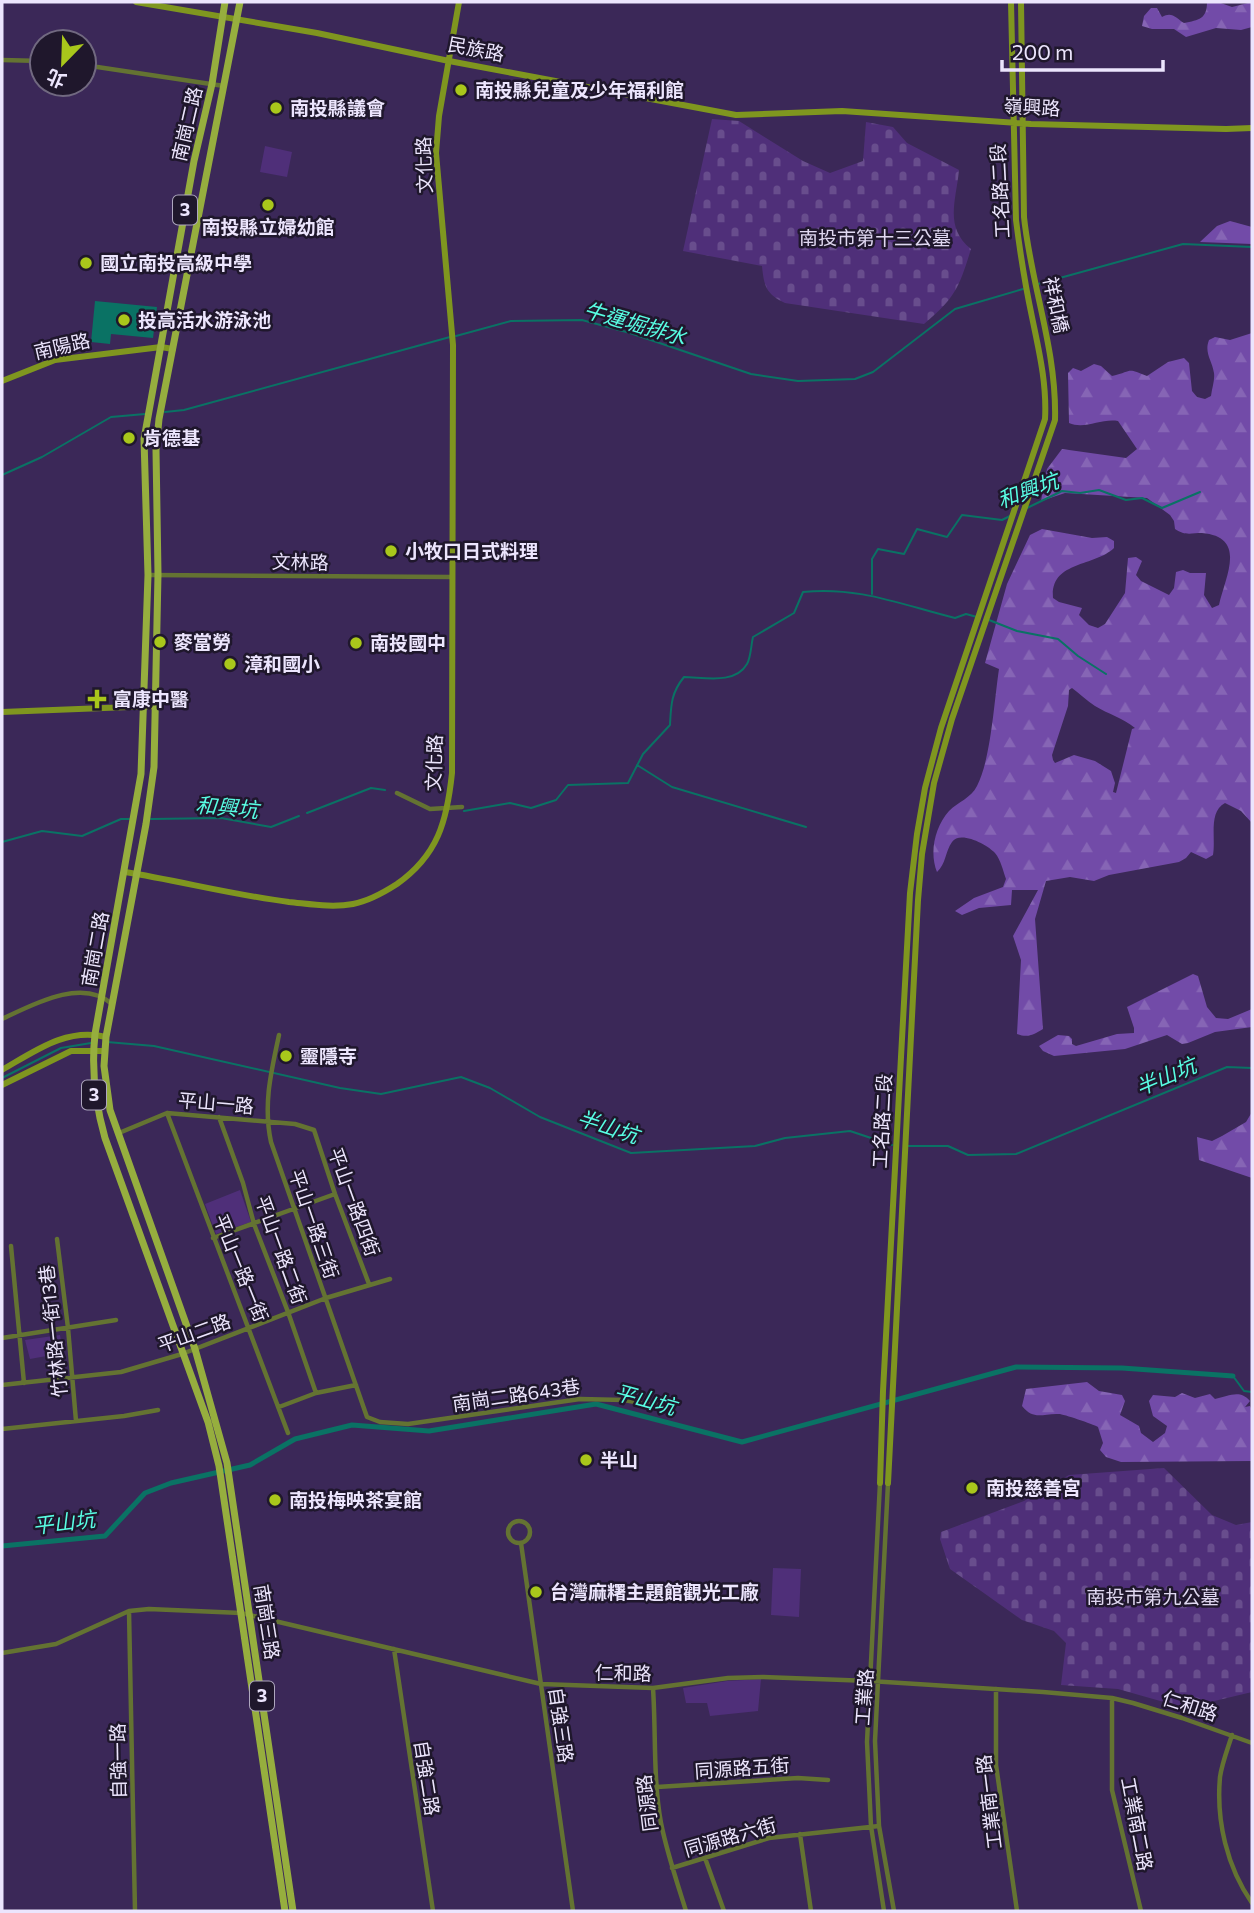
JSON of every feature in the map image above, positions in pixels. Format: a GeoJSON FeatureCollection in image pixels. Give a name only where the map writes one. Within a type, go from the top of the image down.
{"type":"FeatureCollection","features":[{"type":"Feature","properties":{"kind":"main road","name":"民族路"},"geometry":{"type":"LineString","coordinates":[[136,2],[351,39],[449,61],[718,113],[753,116],[810,112]]}},
{"type":"Feature","properties":{"kind":"main road","name":"3"},"geometry":{"type":"LineString","coordinates":[[223,16],[225,2]]}},
{"type":"Feature","properties":{"kind":"main road","name":"3"},"geometry":{"type":"LineString","coordinates":[[237,19],[240,2]]}},
{"type":"Feature","properties":{"kind":"main road","name":"文化路"},"geometry":{"type":"LineString","coordinates":[[125,873],[264,899],[334,906],[353,904],[382,893],[419,867],[431,852],[439,834],[447,808],[452,773],[453,345],[436,153],[439,116],[459,2]]}},
{"type":"Feature","properties":{"kind":"main road","name":"工名路二段"},"geometry":{"type":"LineString","coordinates":[[1011,2],[1014,187],[1020,253]]}},
{"type":"Feature","properties":{"kind":"main road","name":"工名路二段"},"geometry":{"type":"LineString","coordinates":[[1021,2],[1023,186],[1027,249]]}},
{"type":"Feature","properties":{"kind":"main road","name":"南崗二路"},"geometry":{"type":"LineString","coordinates":[[223,16],[147,419],[143,456],[148,575],[141,774],[93,1050],[93,1088],[105,1138],[223,1464]]}},
{"type":"Feature","properties":{"kind":"main road","name":"南崗二路"},"geometry":{"type":"LineString","coordinates":[[223,1464],[195,1349],[118,1133],[106,1089],[105,1051],[154,767],[158,575],[156,450],[159,419],[237,19]]}},
{"type":"Feature","properties":{"kind":"main road","name":"嶺興路"},"geometry":{"type":"LineString","coordinates":[[810,112],[842,111],[1023,123],[1252,128]]}},
{"type":"Feature","properties":{"kind":"main road","name":"祥和橋"},"geometry":{"type":"LineString","coordinates":[[920,834],[952,719],[1055,419],[1052,368],[1027,249]]}},
{"type":"Feature","properties":{"kind":"main road","name":"祥和橋"},"geometry":{"type":"LineString","coordinates":[[920,834],[925,788],[941,728],[1045,419],[1043,371],[1020,253]]}},
{"type":"Feature","properties":{"kind":"main road","name":"南陽路"},"geometry":{"type":"LineString","coordinates":[[2,381],[55,360],[161,347],[173,349]]}},
{"type":"Feature","properties":{"kind":"main road"},"geometry":{"type":"LineString","coordinates":[[2,712],[155,706]]}},
{"type":"Feature","properties":{"kind":"main road"},"geometry":{"type":"LineString","coordinates":[[918,854],[920,834]]}},
{"type":"Feature","properties":{"kind":"main road","name":"工名路二段"},"geometry":{"type":"LineString","coordinates":[[884,1483],[892,1389],[918,854]]}},
{"type":"Feature","properties":{"kind":"main road","name":"工名路二段"},"geometry":{"type":"LineString","coordinates":[[884,1483],[883,1391],[918,854]]}},
{"type":"Feature","properties":{"kind":"main road"},"geometry":{"type":"LineString","coordinates":[[2,1069],[53,1041],[72,1035],[94,1034],[106,1037]]}},
{"type":"Feature","properties":{"kind":"main road"},"geometry":{"type":"LineString","coordinates":[[2,1085],[71,1051],[105,1051]]}},
{"type":"Feature","properties":{"kind":"main road","name":"南崗三路"},"geometry":{"type":"LineString","coordinates":[[223,1464],[293,1911]]}},
{"type":"Feature","properties":{"kind":"main road","name":"南崗三路"},"geometry":{"type":"LineString","coordinates":[[246,1614],[285,1911]]}},
{"type":"Feature","properties":{"kind":"street"},"geometry":{"type":"LineString","coordinates":[[2,60],[28,61]]}},
{"type":"Feature","properties":{"kind":"street"},"geometry":{"type":"LineString","coordinates":[[98,67],[225,86]]}},
{"type":"Feature","properties":{"kind":"street","name":"文林路"},"geometry":{"type":"LineString","coordinates":[[148,575],[452,577]]}},
{"type":"Feature","properties":{"kind":"street"},"geometry":{"type":"LineString","coordinates":[[397,793],[430,809],[462,807]]}},
{"type":"Feature","properties":{"kind":"street"},"geometry":{"type":"LineString","coordinates":[[2,1019],[52,998],[71,994],[102,995],[113,1005]]}},
{"type":"Feature","properties":{"kind":"street","name":"平山一路三街"},"geometry":{"type":"LineString","coordinates":[[279,1035],[268,1091],[266,1122],[367,1417]]}},
{"type":"Feature","properties":{"kind":"street","name":"平山一路"},"geometry":{"type":"LineString","coordinates":[[118,1133],[167,1113],[295,1124],[314,1130]]}},
{"type":"Feature","properties":{"kind":"street","name":"平山一路一街"},"geometry":{"type":"LineString","coordinates":[[167,1113],[288,1433]]}},
{"type":"Feature","properties":{"kind":"street","name":"平山一路二街"},"geometry":{"type":"LineString","coordinates":[[219,1118],[243,1183],[254,1224],[316,1393]]}},
{"type":"Feature","properties":{"kind":"street","name":"平山一路四街"},"geometry":{"type":"LineString","coordinates":[[314,1130],[369,1284]]}},
{"type":"Feature","properties":{"kind":"street"},"geometry":{"type":"LineString","coordinates":[[213,1238],[335,1194]]}},
{"type":"Feature","properties":{"kind":"street","name":"竹林路一街13巷"},"geometry":{"type":"LineString","coordinates":[[57,1238],[76,1421]]}},
{"type":"Feature","properties":{"kind":"street"},"geometry":{"type":"LineString","coordinates":[[11,1246],[24,1383]]}},
{"type":"Feature","properties":{"kind":"street","name":"平山二路"},"geometry":{"type":"LineString","coordinates":[[2,1385],[121,1372],[182,1354],[326,1298],[390,1279]]}},
{"type":"Feature","properties":{"kind":"street"},"geometry":{"type":"LineString","coordinates":[[2,1338],[116,1320]]}},
{"type":"Feature","properties":{"kind":"street"},"geometry":{"type":"LineString","coordinates":[[279,1408],[316,1393],[356,1385]]}},
{"type":"Feature","properties":{"kind":"street","name":"南崗二路643巷"},"geometry":{"type":"LineString","coordinates":[[367,1417],[380,1422],[408,1424],[580,1399],[624,1400],[669,1408]]}},
{"type":"Feature","properties":{"kind":"street"},"geometry":{"type":"LineString","coordinates":[[2,1429],[158,1410]]}},
{"type":"Feature","properties":{"kind":"street","name":"工業路"},"geometry":{"type":"LineString","coordinates":[[884,1483],[867,1742],[871,1826],[884,1911]]}},
{"type":"Feature","properties":{"kind":"street","name":"工業路"},"geometry":{"type":"LineString","coordinates":[[884,1483],[875,1741],[879,1826],[894,1911]]}},
{"type":"Feature","properties":{"kind":"street"},"geometry":{"type":"LineString","coordinates":[[517,1520],[527,1523],[530,1533],[529,1538],[521,1543],[508,1536],[509,1526],[517,1520]]}},
{"type":"Feature","properties":{"kind":"street","name":"自強三路"},"geometry":{"type":"LineString","coordinates":[[521,1543],[573,1911]]}},
{"type":"Feature","properties":{"kind":"street","name":"仁和路"},"geometry":{"type":"LineString","coordinates":[[2,1653],[56,1644],[129,1611],[149,1609],[246,1614],[541,1684],[653,1688],[728,1678],[763,1677],[996,1689],[1112,1699],[1182,1718],[1252,1744]]}},
{"type":"Feature","properties":{"kind":"street","name":"自強一路"},"geometry":{"type":"LineString","coordinates":[[129,1611],[135,1911]]}},
{"type":"Feature","properties":{"kind":"street","name":"自強二路"},"geometry":{"type":"LineString","coordinates":[[394,1648],[433,1911]]}},
{"type":"Feature","properties":{"kind":"street","name":"同源路"},"geometry":{"type":"LineString","coordinates":[[653,1688],[661,1822],[686,1911]]}},
{"type":"Feature","properties":{"kind":"street","name":"工業南一路"},"geometry":{"type":"LineString","coordinates":[[996,1689],[996,1765],[1017,1911]]}},
{"type":"Feature","properties":{"kind":"street","name":"工業南二路"},"geometry":{"type":"LineString","coordinates":[[1112,1699],[1112,1790],[1141,1911]]}},
{"type":"Feature","properties":{"kind":"street"},"geometry":{"type":"LineString","coordinates":[[1232,1735],[1220,1775],[1223,1831],[1238,1882],[1252,1903]]}},
{"type":"Feature","properties":{"kind":"street","name":"同源路五街"},"geometry":{"type":"LineString","coordinates":[[657,1787],[798,1779],[828,1780]]}},
{"type":"Feature","properties":{"kind":"street","name":"同源路六街"},"geometry":{"type":"LineString","coordinates":[[672,1868],[769,1838],[879,1826]]}},
{"type":"Feature","properties":{"kind":"street"},"geometry":{"type":"LineString","coordinates":[[800,1834],[811,1911]]}},
{"type":"Feature","properties":{"kind":"street"},"geometry":{"type":"LineString","coordinates":[[705,1858],[724,1911]]}},
{"type":"Feature","properties":{"kind":"green space"},"geometry":{"type":"Polygon","coordinates":[[[1207,2],[1218,2],[1232,7],[1252,2],[1252,27],[1241,30],[1216,28],[1186,37],[1174,29],[1142,26],[1144,16],[1151,8],[1157,8],[1162,17],[1171,15],[1184,23],[1201,18],[1206,12],[1207,2]]]}},
{"type":"Feature","properties":{"kind":"green space","name":"南投市第十三公墓"},"geometry":{"type":"Polygon","coordinates":[[[712,119],[739,121],[803,161],[830,173],[863,161],[866,122],[893,127],[907,143],[959,170],[954,203],[955,223],[957,232],[971,249],[959,283],[943,307],[924,324],[785,303],[767,289],[762,266],[683,251],[712,119]]]}},
{"type":"Feature","properties":{"kind":"green space"},"geometry":{"type":"Polygon","coordinates":[[[265,146],[292,152],[287,177],[260,172],[265,146]]]}},
{"type":"Feature","properties":{"kind":"green space"},"geometry":{"type":"Polygon","coordinates":[[[1230,221],[1252,227],[1252,244],[1200,242],[1217,226],[1230,221]]]}},
{"type":"Feature","properties":{"kind":"green space"},"geometry":{"type":"Polygon","coordinates":[[[1252,333],[1252,823],[1241,811],[1225,803],[1216,813],[1213,855],[1206,859],[1191,852],[1179,862],[1109,875],[1094,881],[1070,877],[1046,881],[1035,919],[1043,1029],[1030,1035],[1017,1034],[1021,960],[1013,936],[1038,890],[1012,890],[1011,905],[979,908],[962,915],[955,911],[974,898],[1003,887],[1006,879],[999,859],[986,846],[967,838],[952,842],[937,872],[934,856],[940,824],[949,811],[968,797],[977,786],[986,761],[999,669],[985,663],[1007,584],[1030,535],[1042,529],[1092,538],[1107,537],[1114,541],[1114,548],[1096,559],[1066,571],[1058,577],[1054,586],[1053,598],[1082,608],[1079,615],[1089,625],[1098,628],[1105,624],[1125,593],[1128,558],[1136,557],[1142,561],[1136,575],[1141,581],[1169,595],[1174,588],[1176,572],[1183,570],[1206,573],[1204,595],[1212,608],[1219,605],[1230,560],[1225,542],[1216,536],[1185,533],[1175,529],[1170,515],[1147,498],[1065,493],[1041,501],[1047,469],[1062,449],[1126,458],[1137,449],[1118,421],[1081,425],[1069,423],[1068,373],[1073,368],[1081,371],[1094,364],[1101,366],[1112,376],[1132,371],[1147,376],[1168,362],[1184,358],[1189,363],[1192,391],[1197,397],[1205,399],[1211,396],[1214,378],[1208,353],[1209,340],[1215,337],[1230,340],[1252,333]],[[1072,688],[1069,690],[1068,706],[1052,755],[1053,760],[1055,763],[1074,755],[1095,761],[1111,771],[1115,783],[1113,792],[1116,793],[1132,729],[1135,728],[1095,706],[1072,688]]]}},
{"type":"Feature","properties":{"kind":"green space"},"geometry":{"type":"Polygon","coordinates":[[[1193,974],[1198,976],[1207,1007],[1216,1018],[1228,1019],[1252,1009],[1252,1027],[1215,1032],[1182,1044],[1167,1035],[1125,1049],[1054,1056],[1039,1046],[1058,1035],[1069,1036],[1072,1044],[1076,1046],[1117,1034],[1134,1033],[1127,1007],[1193,974]]]}},
{"type":"Feature","properties":{"kind":"green space"},"geometry":{"type":"Polygon","coordinates":[[[1252,1112],[1252,1178],[1199,1160],[1197,1137],[1212,1141],[1246,1122],[1252,1112]]]}},
{"type":"Feature","properties":{"kind":"green space"},"geometry":{"type":"Polygon","coordinates":[[[240,1190],[251,1222],[216,1234],[205,1204],[240,1190]]]}},
{"type":"Feature","properties":{"kind":"green space"},"geometry":{"type":"Polygon","coordinates":[[[60,1335],[63,1353],[30,1359],[25,1340],[60,1335]]]}},
{"type":"Feature","properties":{"kind":"green space"},"geometry":{"type":"Polygon","coordinates":[[[1087,1382],[1099,1391],[1122,1395],[1125,1401],[1120,1415],[1139,1426],[1141,1433],[1153,1442],[1165,1433],[1167,1426],[1153,1416],[1149,1401],[1153,1395],[1175,1397],[1182,1393],[1195,1398],[1210,1394],[1215,1399],[1234,1394],[1242,1395],[1250,1401],[1245,1407],[1250,1406],[1252,1410],[1252,1461],[1121,1462],[1106,1457],[1100,1450],[1103,1443],[1098,1427],[1062,1414],[1035,1415],[1022,1406],[1026,1389],[1087,1382]]]}},
{"type":"Feature","properties":{"kind":"green space","name":"南投市第九公墓"},"geometry":{"type":"Polygon","coordinates":[[[1164,1468],[1212,1515],[1236,1525],[1252,1522],[1252,1692],[1185,1708],[1118,1689],[1061,1685],[1066,1643],[1054,1631],[1022,1620],[950,1569],[940,1539],[941,1532],[1024,1501],[1069,1475],[1164,1468]]]}},
{"type":"Feature","properties":{"kind":"green space"},"geometry":{"type":"Polygon","coordinates":[[[773,1568],[801,1569],[799,1617],[771,1615],[773,1568]]]}},
{"type":"Feature","properties":{"kind":"green space"},"geometry":{"type":"Polygon","coordinates":[[[761,1679],[758,1711],[710,1716],[707,1703],[686,1703],[683,1688],[761,1679]]]}},
{"type":"Feature","properties":{"kind":"shaded area","name":"投高活水游泳池"},"geometry":{"type":"Polygon","coordinates":[[[95,301],[157,307],[153,338],[111,334],[110,344],[91,342],[95,301]]]}},
{"type":"Feature","properties":{"kind":"waterway","name":"牛運堀排水"},"geometry":{"type":"LineString","coordinates":[[1038,284],[1183,244],[1252,247]]}},
{"type":"Feature","properties":{"kind":"waterway","name":"牛運堀排水"},"geometry":{"type":"LineString","coordinates":[[456,336],[511,321],[582,320],[630,333],[751,374],[798,381],[855,379],[873,372],[955,309],[1023,289]]}},
{"type":"Feature","properties":{"kind":"waterway","name":"牛運堀排水"},"geometry":{"type":"LineString","coordinates":[[165,412],[184,410],[450,337]]}},
{"type":"Feature","properties":{"kind":"waterway","name":"牛運堀排水"},"geometry":{"type":"LineString","coordinates":[[2,475],[42,457],[111,417],[145,414]]}},
{"type":"Feature","properties":{"kind":"waterway","name":"和興坑"},"geometry":{"type":"LineString","coordinates":[[1027,508],[1062,491],[1080,493],[1099,490],[1126,500],[1142,498],[1162,508],[1200,492]]}},
{"type":"Feature","properties":{"kind":"waterway","name":"和興坑"},"geometry":{"type":"LineString","coordinates":[[872,594],[872,559],[878,549],[904,554],[917,529],[947,537],[962,515],[1002,520],[1010,516]]}},
{"type":"Feature","properties":{"kind":"waterway","name":"和興坑"},"geometry":{"type":"LineString","coordinates":[[464,811],[510,803],[531,808],[556,800],[568,785],[628,783],[643,754],[670,725],[672,699],[684,677],[718,678],[742,671],[748,661],[753,637],[794,613],[803,592],[861,594],[955,618],[966,614],[977,617]]}},
{"type":"Feature","properties":{"kind":"waterway"},"geometry":{"type":"LineString","coordinates":[[989,620],[1017,631],[1058,639],[1106,674]]}},
{"type":"Feature","properties":{"kind":"waterway"},"geometry":{"type":"LineString","coordinates":[[637,765],[672,787],[806,827]]}},
{"type":"Feature","properties":{"kind":"waterway","name":"和興坑"},"geometry":{"type":"LineString","coordinates":[[307,813],[371,788],[385,790]]}},
{"type":"Feature","properties":{"kind":"waterway","name":"和興坑"},"geometry":{"type":"LineString","coordinates":[[151,819],[221,818],[271,827],[299,816]]}},
{"type":"Feature","properties":{"kind":"waterway","name":"和興坑"},"geometry":{"type":"LineString","coordinates":[[2,842],[42,831],[82,836],[121,819],[129,819]]}},
{"type":"Feature","properties":{"kind":"waterway","name":"半山坑"},"geometry":{"type":"LineString","coordinates":[[107,1042],[154,1046],[340,1088],[381,1094],[461,1077],[490,1088],[540,1117],[631,1153],[755,1146],[785,1138],[850,1131],[892,1145]]}},
{"type":"Feature","properties":{"kind":"waterway","name":"半山坑"},"geometry":{"type":"LineString","coordinates":[[2,1078],[61,1048],[91,1043]]}},
{"type":"Feature","properties":{"kind":"waterway","name":"半山坑"},"geometry":{"type":"LineString","coordinates":[[908,1146],[948,1146],[968,1155],[1016,1154],[1227,1067],[1252,1068]]}},
{"type":"Feature","properties":{"kind":"waterway","name":"平山坑"},"geometry":{"type":"LineString","coordinates":[[2,1546],[105,1536],[145,1493],[171,1483],[250,1465],[295,1439],[352,1425],[429,1431],[596,1404],[742,1442],[1016,1367],[1122,1368],[1233,1376]]}},
{"type":"Feature","properties":{"kind":"waterway","name":"平山坑"},"geometry":{"type":"LineString","coordinates":[[1233,1376],[1244,1391],[1252,1392]]}},
{"type":"Feature","properties":{"kind":"place","name":"南投縣兒童及少年福利館"},"geometry":{"type":"Point","coordinates":[461,90]}},
{"type":"Feature","properties":{"kind":"place","name":"南投縣議會"},"geometry":{"type":"Point","coordinates":[276,108]}},
{"type":"Feature","properties":{"kind":"place","name":"南投縣立婦幼館"},"geometry":{"type":"Point","coordinates":[268,205]}},
{"type":"Feature","properties":{"kind":"place","name":"國立南投高級中學"},"geometry":{"type":"Point","coordinates":[86,263]}},
{"type":"Feature","properties":{"kind":"place","name":"投高活水游泳池"},"geometry":{"type":"Point","coordinates":[124,320]}},
{"type":"Feature","properties":{"kind":"place","name":"肯德基"},"geometry":{"type":"Point","coordinates":[129,438]}},
{"type":"Feature","properties":{"kind":"place","name":"小牧口日式料理"},"geometry":{"type":"Point","coordinates":[391,551]}},
{"type":"Feature","properties":{"kind":"place","name":"麥當勞"},"geometry":{"type":"Point","coordinates":[160,642]}},
{"type":"Feature","properties":{"kind":"place","name":"南投國中"},"geometry":{"type":"Point","coordinates":[356,643]}},
{"type":"Feature","properties":{"kind":"place","name":"漳和國小"},"geometry":{"type":"Point","coordinates":[230,664]}},
{"type":"Feature","properties":{"kind":"place","name":"富康中醫"},"geometry":{"type":"Point","coordinates":[97,699]}},
{"type":"Feature","properties":{"kind":"place","name":"靈隱寺"},"geometry":{"type":"Point","coordinates":[286,1056]}},
{"type":"Feature","properties":{"kind":"place","name":"半山"},"geometry":{"type":"Point","coordinates":[586,1460]}},
{"type":"Feature","properties":{"kind":"place","name":"南投慈善宮"},"geometry":{"type":"Point","coordinates":[972,1488]}},
{"type":"Feature","properties":{"kind":"place","name":"南投梅映茶宴館"},"geometry":{"type":"Point","coordinates":[275,1500]}},
{"type":"Feature","properties":{"kind":"place","name":"台灣麻糬主題館觀光工廠"},"geometry":{"type":"Point","coordinates":[536,1592]}}]}
